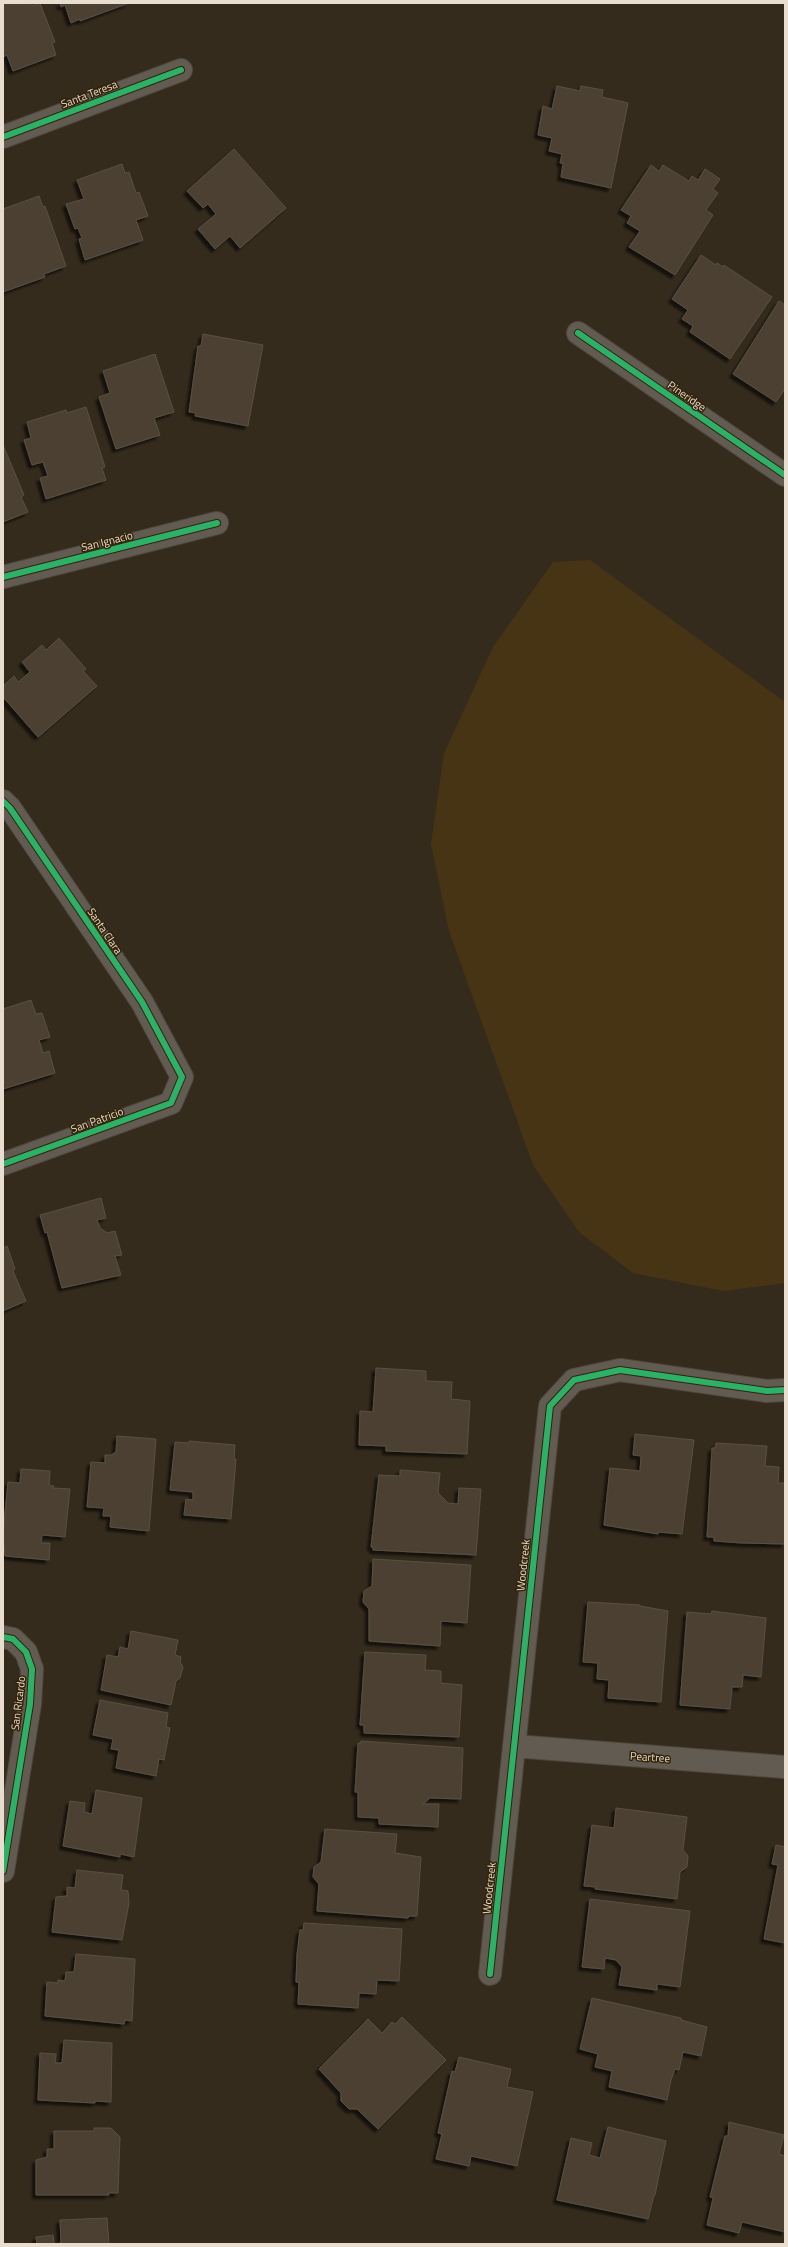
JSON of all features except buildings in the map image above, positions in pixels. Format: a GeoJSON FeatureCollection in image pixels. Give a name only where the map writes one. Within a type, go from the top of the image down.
{"type":"FeatureCollection","features":[{"type":"Feature","properties":{"kind":"street","name":"Santa Teresa"},"geometry":{"type":"LineString","coordinates":[[3,137],[181,70]]}},
{"type":"Feature","properties":{"kind":"street","name":"Pineridge"},"geometry":{"type":"LineString","coordinates":[[578,332],[785,475]]}},
{"type":"Feature","properties":{"kind":"street","name":"San Ignacio"},"geometry":{"type":"LineString","coordinates":[[3,577],[217,523]]}},
{"type":"Feature","properties":{"kind":"street","name":"Santa Clara"},"geometry":{"type":"LineString","coordinates":[[5,807],[142,1002],[182,1077]]}},
{"type":"Feature","properties":{"kind":"street","name":"San Patricio"},"geometry":{"type":"LineString","coordinates":[[3,1164],[171,1103],[182,1077]]}},
{"type":"Feature","properties":{"kind":"street","name":"Woodcreek"},"geometry":{"type":"LineString","coordinates":[[490,1974],[550,1406],[574,1380],[620,1370],[767,1392],[785,1390]]}},
{"type":"Feature","properties":{"kind":"street","name":"San Ricardo"},"geometry":{"type":"LineString","coordinates":[[3,1871],[30,1704],[32,1669],[26,1652],[8,1638]]}},
{"type":"Feature","properties":{"kind":"street","name":"Peartree"},"geometry":{"type":"LineString","coordinates":[[514,1746],[785,1767]]}},
{"type":"Feature","properties":{"kind":"shaded area"},"geometry":{"type":"Polygon","coordinates":[[[590,560],[785,702],[785,1283],[723,1291],[633,1273],[579,1232],[533,1165],[449,931],[431,844],[444,753],[493,647],[553,562],[590,560]]]}},
{"type":"Feature","properties":{"kind":"cycle path"},"geometry":{"type":"LineString","coordinates":[[3,137],[181,70]]}},
{"type":"Feature","properties":{"kind":"cycle path"},"geometry":{"type":"LineString","coordinates":[[578,333],[785,475]]}},
{"type":"Feature","properties":{"kind":"cycle path"},"geometry":{"type":"LineString","coordinates":[[3,577],[217,523]]}},
{"type":"Feature","properties":{"kind":"cycle path"},"geometry":{"type":"LineString","coordinates":[[3,801],[10,808],[142,1002],[182,1077],[171,1103],[3,1164]]}},
{"type":"Feature","properties":{"kind":"cycle path"},"geometry":{"type":"LineString","coordinates":[[490,1974],[550,1406],[574,1380],[620,1370],[767,1391],[785,1390]]}},
{"type":"Feature","properties":{"kind":"cycle path"},"geometry":{"type":"LineString","coordinates":[[3,1637],[13,1639],[26,1652],[32,1669],[30,1704],[3,1871]]}}]}
